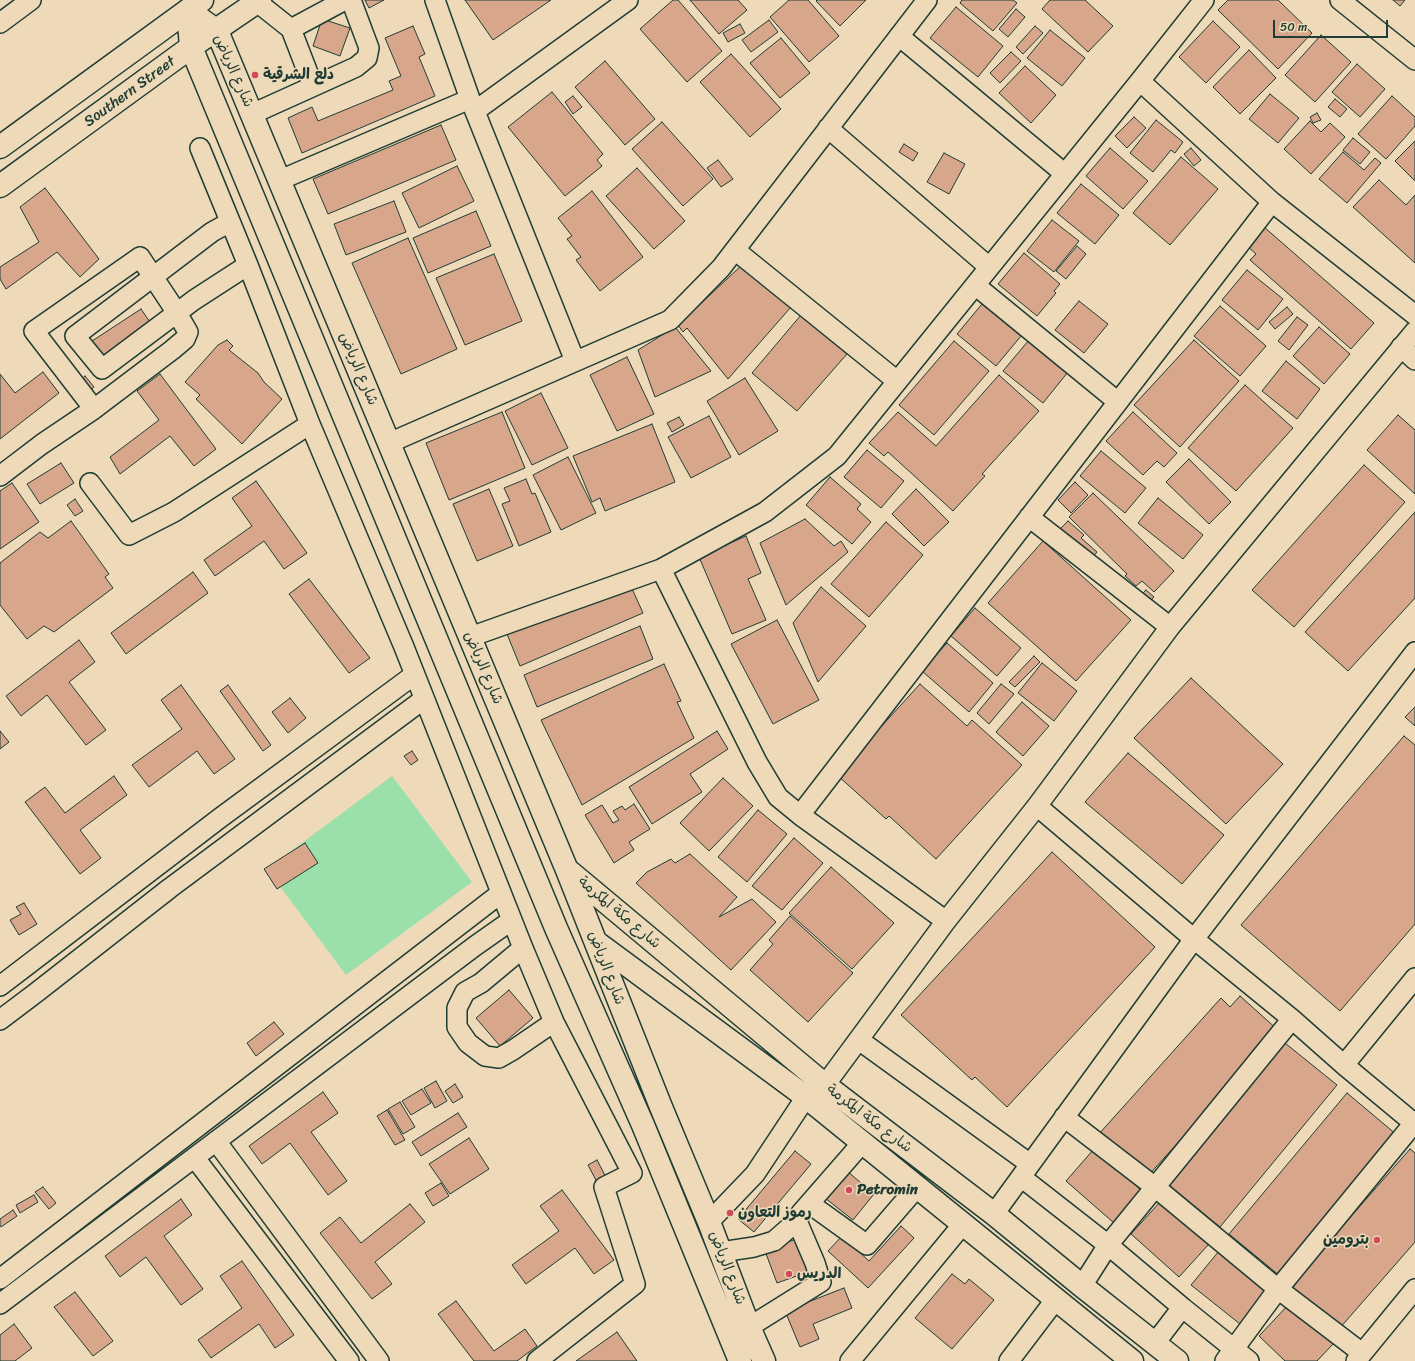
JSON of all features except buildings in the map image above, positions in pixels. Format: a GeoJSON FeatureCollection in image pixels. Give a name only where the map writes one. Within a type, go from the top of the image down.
{"type":"FeatureCollection","features":[{"type":"Feature","properties":{"kind":"main road","name":"Southern Street"},"geometry":{"type":"LineString","coordinates":[[0,186],[191,48],[259,1]]}},
{"type":"Feature","properties":{"kind":"main road","name":"شارع الرياض"},"geometry":{"type":"LineString","coordinates":[[195,5],[217,31],[280,180],[567,870],[668,1124],[721,1252],[749,1327],[764,1361]]}},
{"type":"Feature","properties":{"kind":"main road","name":"شارع الرياض"},"geometry":{"type":"LineString","coordinates":[[195,5],[191,48],[556,928],[643,1125],[740,1361]]}},
{"type":"Feature","properties":{"kind":"main road"},"geometry":{"type":"LineString","coordinates":[[0,147],[195,5]]}},
{"type":"Feature","properties":{"kind":"main road","name":"شارع مكة المكرمة"},"geometry":{"type":"LineString","coordinates":[[567,870],[824,1085],[994,1214],[1177,1361]]}},
{"type":"Feature","properties":{"kind":"main road","name":"شارع مكة المكرمة"},"geometry":{"type":"LineString","coordinates":[[596,942],[806,1097],[1132,1361]]}},
{"type":"Feature","properties":{"kind":"main road"},"geometry":{"type":"LineString","coordinates":[[622,1008],[626,997],[632,990],[648,980]]}},
{"type":"Feature","properties":{"kind":"main road"},"geometry":{"type":"LineString","coordinates":[[643,1125],[646,1120],[653,1118],[668,1124]]}},
{"type":"Feature","properties":{"kind":"main road"},"geometry":{"type":"LineString","coordinates":[[1049,1294],[1051,1281],[1063,1281],[1082,1286]]}},
{"type":"Feature","properties":{"kind":"street"},"geometry":{"type":"LineString","coordinates":[[0,22],[31,0]]}},
{"type":"Feature","properties":{"kind":"street"},"geometry":{"type":"LineString","coordinates":[[291,29],[345,0]]}},
{"type":"Feature","properties":{"kind":"street"},"geometry":{"type":"LineString","coordinates":[[252,114],[356,67],[367,58],[369,48],[351,0]]}},
{"type":"Feature","properties":{"kind":"street"},"geometry":{"type":"LineString","coordinates":[[435,0],[472,105],[576,361]]}},
{"type":"Feature","properties":{"kind":"street"},"geometry":{"type":"LineString","coordinates":[[280,180],[472,105],[628,0]]}},
{"type":"Feature","properties":{"kind":"street"},"geometry":{"type":"LineString","coordinates":[[389,443],[670,320],[721,268],[927,0]]}},
{"type":"Feature","properties":{"kind":"street"},"geometry":{"type":"LineString","coordinates":[[470,637],[661,569],[765,512],[837,456],[1204,0]]}},
{"type":"Feature","properties":{"kind":"street"},"geometry":{"type":"LineString","coordinates":[[1340,0],[1415,60]]}},
{"type":"Feature","properties":{"kind":"street"},"geometry":{"type":"LineString","coordinates":[[259,1],[291,29],[313,86]]}},
{"type":"Feature","properties":{"kind":"street"},"geometry":{"type":"LineString","coordinates":[[899,36],[1065,174]]}},
{"type":"Feature","properties":{"kind":"street"},"geometry":{"type":"LineString","coordinates":[[1140,81],[1272,202],[1415,315]]}},
{"type":"Feature","properties":{"kind":"street"},"geometry":{"type":"LineString","coordinates":[[828,128],[990,267]]}},
{"type":"Feature","properties":{"kind":"street"},"geometry":{"type":"LineString","coordinates":[[200,148],[248,265],[310,424],[404,647],[501,893],[554,1022],[632,1173],[604,1187],[635,1284],[537,1361]]}},
{"type":"Feature","properties":{"kind":"street"},"geometry":{"type":"LineString","coordinates":[[800,815],[1272,202]]}},
{"type":"Feature","properties":{"kind":"street"},"geometry":{"type":"LineString","coordinates":[[230,222],[212,232],[75,336],[102,369],[194,300],[248,265]]}},
{"type":"Feature","properties":{"kind":"street"},"geometry":{"type":"LineString","coordinates":[[735,250],[897,381]]}},
{"type":"Feature","properties":{"kind":"street"},"geometry":{"type":"LineString","coordinates":[[0,476],[42,444],[94,409],[185,339],[188,332],[140,257],[34,331],[94,409]]}},
{"type":"Feature","properties":{"kind":"street"},"geometry":{"type":"LineString","coordinates":[[975,285],[1118,402]]}},
{"type":"Feature","properties":{"kind":"street"},"geometry":{"type":"LineString","coordinates":[[824,1085],[859,1040],[946,921],[1038,806],[1170,627],[1415,331]]}},
{"type":"Feature","properties":{"kind":"street"},"geometry":{"type":"LineString","coordinates":[[1401,347],[1415,360]]}},
{"type":"Feature","properties":{"kind":"street"},"geometry":{"type":"LineString","coordinates":[[90,483],[129,535],[174,512],[310,424]]}},
{"type":"Feature","properties":{"kind":"street"},"geometry":{"type":"LineString","coordinates":[[1029,517],[1170,627]]}},
{"type":"Feature","properties":{"kind":"street"},"geometry":{"type":"LineString","coordinates":[[661,569],[758,762],[778,797],[800,815],[946,921]]}},
{"type":"Feature","properties":{"kind":"street"},"geometry":{"type":"LineString","coordinates":[[994,1214],[1194,939],[1415,652]]}},
{"type":"Feature","properties":{"kind":"street"},"geometry":{"type":"LineString","coordinates":[[0,986],[220,818],[414,674]]}},
{"type":"Feature","properties":{"kind":"street"},"geometry":{"type":"LineString","coordinates":[[0,1020],[170,888],[424,699]]}},
{"type":"Feature","properties":{"kind":"street"},"geometry":{"type":"LineString","coordinates":[[1038,806],[1415,1124],[1278,1289],[1229,1355]]}},
{"type":"Feature","properties":{"kind":"street"},"geometry":{"type":"LineString","coordinates":[[0,1279],[501,893]]}},
{"type":"Feature","properties":{"kind":"street"},"geometry":{"type":"LineString","coordinates":[[0,1304],[512,920]]}},
{"type":"Feature","properties":{"kind":"street"},"geometry":{"type":"LineString","coordinates":[[523,948],[481,983],[465,992],[457,1008],[457,1027],[468,1042],[485,1056],[499,1058],[554,1022]]}},
{"type":"Feature","properties":{"kind":"street"},"geometry":{"type":"LineString","coordinates":[[1344,1065],[1415,978]]}},
{"type":"Feature","properties":{"kind":"street"},"geometry":{"type":"LineString","coordinates":[[1082,1286],[1108,1245],[1292,1019]]}},
{"type":"Feature","properties":{"kind":"street"},"geometry":{"type":"LineString","coordinates":[[859,1040],[1026,1170],[1108,1245],[1183,1308],[1229,1355],[1249,1361]]}},
{"type":"Feature","properties":{"kind":"street"},"geometry":{"type":"LineString","coordinates":[[709,1222],[755,1174],[806,1097]]}},
{"type":"Feature","properties":{"kind":"street"},"geometry":{"type":"LineString","coordinates":[[1064,1117],[1155,1187],[1359,1357],[1415,1289]]}},
{"type":"Feature","properties":{"kind":"street"},"geometry":{"type":"LineString","coordinates":[[216,1141],[379,1361]]}},
{"type":"Feature","properties":{"kind":"street"},"geometry":{"type":"LineString","coordinates":[[721,1252],[754,1247],[774,1241],[797,1222],[801,1214],[862,1143]]}},
{"type":"Feature","properties":{"kind":"street"},"geometry":{"type":"LineString","coordinates":[[195,1158],[349,1361]]}},
{"type":"Feature","properties":{"kind":"street"},"geometry":{"type":"LineString","coordinates":[[810,1204],[867,1245],[916,1187]]}},
{"type":"Feature","properties":{"kind":"street"},"geometry":{"type":"LineString","coordinates":[[749,1327],[821,1282],[815,1263],[797,1222]]}},
{"type":"Feature","properties":{"kind":"street"},"geometry":{"type":"LineString","coordinates":[[850,1361],[963,1224]]}},
{"type":"Feature","properties":{"kind":"street"},"geometry":{"type":"LineString","coordinates":[[1009,1361],[1049,1294]]}},
{"type":"Feature","properties":{"kind":"street"},"geometry":{"type":"LineString","coordinates":[[1155,1343],[1180,1309],[1183,1308]]}},
{"type":"Feature","properties":{"kind":"green space"},"geometry":{"type":"Polygon","coordinates":[[[392,776],[472,882],[346,975],[267,869],[392,776]]]}},
{"type":"Feature","properties":{"kind":"place","name":"دلع الشرقية"},"geometry":{"type":"Point","coordinates":[255,75]}},
{"type":"Feature","properties":{"kind":"place","name":"Petromin"},"geometry":{"type":"Point","coordinates":[849,1190]}},
{"type":"Feature","properties":{"kind":"place","name":"رموز التعاون"},"geometry":{"type":"Point","coordinates":[730,1213]}},
{"type":"Feature","properties":{"kind":"place","name":"بترومين"},"geometry":{"type":"Point","coordinates":[1377,1240]}},
{"type":"Feature","properties":{"kind":"place","name":"الدريس"},"geometry":{"type":"Point","coordinates":[789,1274]}}]}
